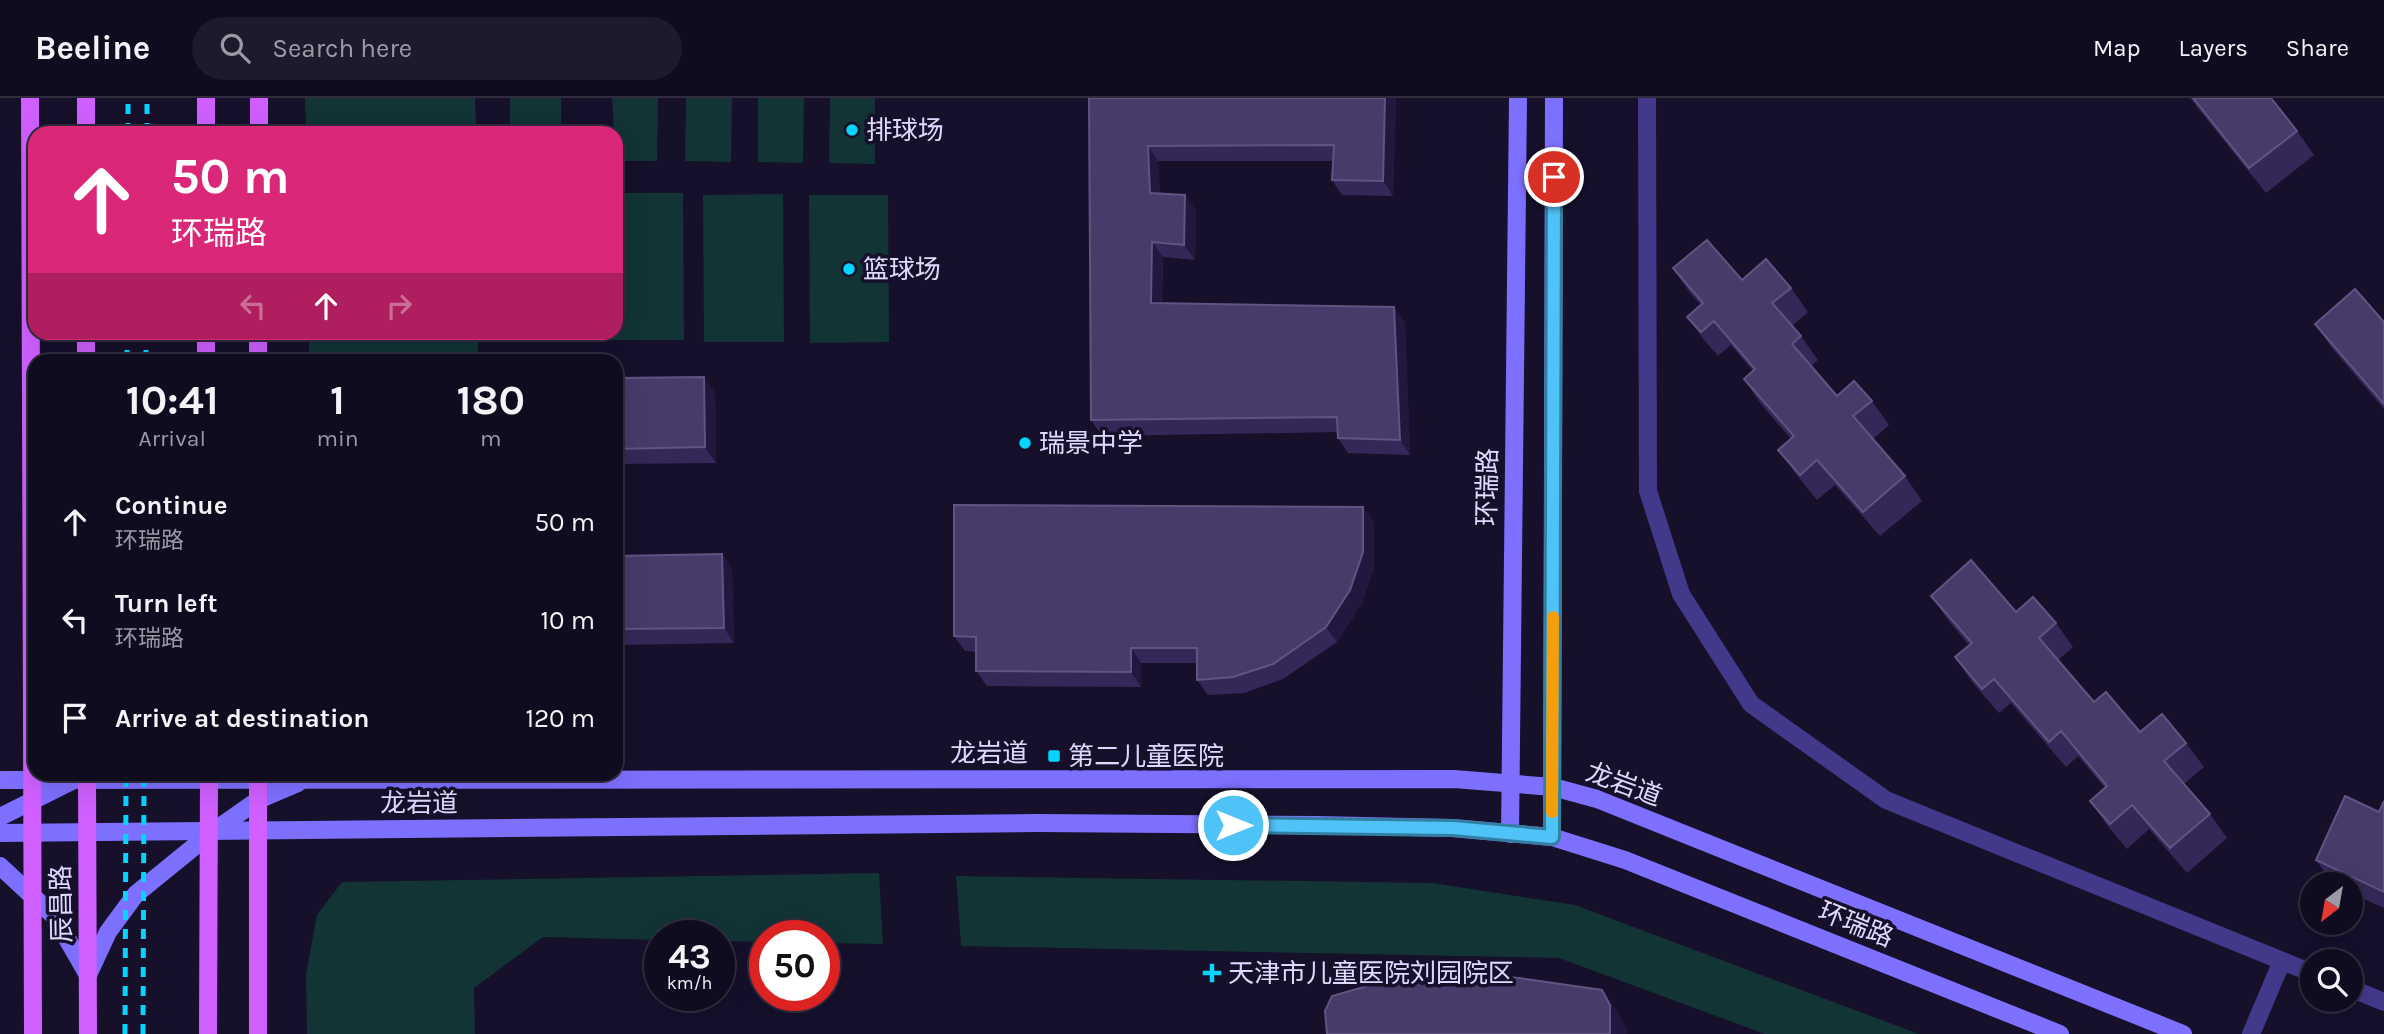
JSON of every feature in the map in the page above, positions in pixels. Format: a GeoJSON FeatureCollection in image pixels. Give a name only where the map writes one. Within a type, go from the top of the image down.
{"type":"FeatureCollection","features":[{"type":"Feature","properties":{"kind":"main road"},"geometry":{"type":"LineString","coordinates":[[30,98],[30,126]]}},
{"type":"Feature","properties":{"kind":"main road"},"geometry":{"type":"LineString","coordinates":[[86,98],[86,126]]}},
{"type":"Feature","properties":{"kind":"main road"},"geometry":{"type":"LineString","coordinates":[[206,98],[206,126]]}},
{"type":"Feature","properties":{"kind":"main road"},"geometry":{"type":"LineString","coordinates":[[259,98],[259,126]]}},
{"type":"Feature","properties":{"kind":"main road","name":"环瑞路"},"geometry":{"type":"LineString","coordinates":[[1518,98],[1510,834],[1552,837],[1625,860],[2060,1034]]}},
{"type":"Feature","properties":{"kind":"main road"},"geometry":{"type":"LineString","coordinates":[[1552,837],[1554,98]]}},
{"type":"Feature","properties":{"kind":"main road","name":"龙岩道"},"geometry":{"type":"LineString","coordinates":[[623,778],[1454,779],[1553,787],[1597,799],[2183,1034]]}},
{"type":"Feature","properties":{"kind":"main road","name":"龙岩道"},"geometry":{"type":"LineString","coordinates":[[0,780],[28,780]]}},
{"type":"Feature","properties":{"kind":"main road"},"geometry":{"type":"LineString","coordinates":[[31,781],[33,1034]]}},
{"type":"Feature","properties":{"kind":"main road"},"geometry":{"type":"LineString","coordinates":[[0,817],[73,781]]}},
{"type":"Feature","properties":{"kind":"main road","name":"辰昌路"},"geometry":{"type":"LineString","coordinates":[[83,781],[88,1034]]}},
{"type":"Feature","properties":{"kind":"main road"},"geometry":{"type":"LineString","coordinates":[[208,1034],[209,781]]}},
{"type":"Feature","properties":{"kind":"main road"},"geometry":{"type":"LineString","coordinates":[[258,781],[258,1034]]}},
{"type":"Feature","properties":{"kind":"main road"},"geometry":{"type":"LineString","coordinates":[[88,975],[108,932],[136,894],[211,832],[258,800],[304,781]]}},
{"type":"Feature","properties":{"kind":"main road","name":"龙岩道"},"geometry":{"type":"LineString","coordinates":[[0,833],[86,830],[211,832],[1037,823],[1331,825],[1453,828],[1510,834]]}},
{"type":"Feature","properties":{"kind":"main road"},"geometry":{"type":"LineString","coordinates":[[0,866],[31,893],[68,935],[88,975]]}},
{"type":"Feature","properties":{"kind":"lane"},"geometry":{"type":"LineString","coordinates":[[1647,98],[1648,491],[1681,594],[1751,704],[1885,800],[2300,968]]}},
{"type":"Feature","properties":{"kind":"lane"},"geometry":{"type":"LineString","coordinates":[[2251,1034],[2282,961]]}},
{"type":"Feature","properties":{"kind":"lane"},"geometry":{"type":"LineString","coordinates":[[2363,993],[2384,1002]]}},
{"type":"Feature","properties":{"kind":"green space"},"geometry":{"type":"Polygon","coordinates":[[[305,98],[475,98],[476,126],[306,126],[305,98]]]}},
{"type":"Feature","properties":{"kind":"green space"},"geometry":{"type":"Polygon","coordinates":[[[510,98],[561,98],[561,126],[510,126],[510,98]]]}},
{"type":"Feature","properties":{"kind":"green space"},"geometry":{"type":"Polygon","coordinates":[[[612,98],[658,98],[657,161],[623,161],[623,126],[614,126],[612,98]]]}},
{"type":"Feature","properties":{"kind":"green space"},"geometry":{"type":"Polygon","coordinates":[[[686,98],[732,98],[731,162],[685,161],[686,98]]]}},
{"type":"Feature","properties":{"kind":"green space","name":"排球场"},"geometry":{"type":"Polygon","coordinates":[[[758,98],[804,98],[803,163],[758,162],[758,98]]]}},
{"type":"Feature","properties":{"kind":"green space","name":"排球场"},"geometry":{"type":"Polygon","coordinates":[[[830,98],[875,98],[875,164],[829,163],[830,98]]]}},
{"type":"Feature","properties":{"kind":"green space"},"geometry":{"type":"Polygon","coordinates":[[[623,193],[683,193],[684,340],[623,340],[623,193]]]}},
{"type":"Feature","properties":{"kind":"green space"},"geometry":{"type":"Polygon","coordinates":[[[783,194],[784,342],[704,342],[703,195],[783,194]]]}},
{"type":"Feature","properties":{"kind":"green space","name":"篮球场"},"geometry":{"type":"Polygon","coordinates":[[[809,195],[888,195],[889,342],[810,343],[809,195]]]}},
{"type":"Feature","properties":{"kind":"green space"},"geometry":{"type":"Polygon","coordinates":[[[309,340],[478,340],[478,354],[309,354],[309,340]]]}},
{"type":"Feature","properties":{"kind":"green space"},"geometry":{"type":"Polygon","coordinates":[[[879,873],[883,944],[840,943],[840,920],[749,920],[749,942],[735,941],[735,920],[644,920],[644,940],[543,937],[474,988],[475,1034],[307,1034],[306,974],[317,915],[342,882],[879,873]]]}},
{"type":"Feature","properties":{"kind":"green space"},"geometry":{"type":"Polygon","coordinates":[[[956,876],[1432,883],[1575,905],[1919,1034],[1765,1034],[1559,958],[961,946],[956,876]]]}},
{"type":"Feature","properties":{"kind":"building"},"geometry":{"type":"Polygon","coordinates":[[[1089,98],[1385,98],[1383,181],[1332,180],[1334,145],[1148,146],[1150,193],[1185,195],[1184,245],[1152,242],[1151,303],[1394,307],[1400,440],[1338,438],[1337,417],[1091,420],[1089,98]]]}},
{"type":"Feature","properties":{"kind":"building"},"geometry":{"type":"Polygon","coordinates":[[[2193,98],[2271,98],[2297,131],[2249,168],[2193,98]]]}},
{"type":"Feature","properties":{"kind":"building"},"geometry":{"type":"Polygon","coordinates":[[[1707,240],[1742,280],[1766,259],[1791,288],[1772,303],[1801,336],[1792,344],[1837,396],[1854,381],[1872,401],[1853,416],[1905,476],[1863,512],[1817,460],[1800,475],[1778,450],[1794,436],[1744,379],[1755,369],[1714,321],[1701,332],[1687,317],[1703,303],[1673,268],[1707,240]]]}},
{"type":"Feature","properties":{"kind":"building"},"geometry":{"type":"Polygon","coordinates":[[[2355,289],[2384,322],[2384,404],[2315,324],[2355,289]]]}},
{"type":"Feature","properties":{"kind":"building"},"geometry":{"type":"Polygon","coordinates":[[[704,377],[705,447],[623,449],[623,378],[704,377]]]}},
{"type":"Feature","properties":{"kind":"building"},"geometry":{"type":"Polygon","coordinates":[[[954,505],[1363,507],[1363,552],[1350,590],[1326,627],[1273,664],[1233,677],[1197,680],[1197,648],[1131,648],[1131,672],[976,671],[976,637],[954,636],[954,505]]]}},
{"type":"Feature","properties":{"kind":"building"},"geometry":{"type":"Polygon","coordinates":[[[722,554],[724,628],[623,629],[623,556],[722,554]]]}},
{"type":"Feature","properties":{"kind":"building"},"geometry":{"type":"Polygon","coordinates":[[[1971,560],[2016,612],[2033,597],[2056,623],[2039,638],[2094,702],[2106,692],[2140,732],[2162,714],[2186,743],[2164,761],[2210,814],[2170,848],[2132,805],[2110,824],[2090,801],[2107,786],[2061,731],[2049,742],[1994,679],[1982,689],[1955,657],[1972,643],[1931,596],[1971,560]]]}},
{"type":"Feature","properties":{"kind":"building"},"geometry":{"type":"Polygon","coordinates":[[[2345,796],[2379,812],[2384,801],[2384,892],[2363,882],[2363,872],[2342,872],[2316,860],[2345,796]]]}},
{"type":"Feature","properties":{"kind":"building"},"geometry":{"type":"Polygon","coordinates":[[[1472,974],[1602,990],[1610,1005],[1610,1034],[1327,1034],[1325,1011],[1332,996],[1381,982],[1472,974]]]}},
{"type":"Feature","properties":{"kind":"railway"},"geometry":{"type":"LineString","coordinates":[[128,98],[128,126]]}},
{"type":"Feature","properties":{"kind":"railway"},"geometry":{"type":"LineString","coordinates":[[147,98],[147,126]]}},
{"type":"Feature","properties":{"kind":"railway"},"geometry":{"type":"LineString","coordinates":[[127,340],[127,354]]}},
{"type":"Feature","properties":{"kind":"railway"},"geometry":{"type":"LineString","coordinates":[[146,340],[146,354]]}},
{"type":"Feature","properties":{"kind":"railway"},"geometry":{"type":"LineString","coordinates":[[125,1034],[126,781]]}},
{"type":"Feature","properties":{"kind":"railway"},"geometry":{"type":"LineString","coordinates":[[143,1034],[144,781]]}},
{"type":"Feature","properties":{"kind":"slow traffic"},"geometry":{"type":"LineString","coordinates":[[1552,812],[1553,617]]}},
{"type":"Feature","properties":{"kind":"place","name":"排球场"},"geometry":{"type":"Point","coordinates":[852,130]}},
{"type":"Feature","properties":{"kind":"place","name":"篮球场"},"geometry":{"type":"Point","coordinates":[849,269]}},
{"type":"Feature","properties":{"kind":"place","name":"瑞景中学"},"geometry":{"type":"Point","coordinates":[1025,443]}},
{"type":"Feature","properties":{"kind":"place","name":"第二儿童医院"},"geometry":{"type":"Point","coordinates":[1054,756]}},
{"type":"Feature","properties":{"kind":"place","name":"天津市儿童医院刘园院区"},"geometry":{"type":"Point","coordinates":[1212,973]}},
{"type":"Feature","properties":{"kind":"route"},"geometry":{"type":"LineString","coordinates":[[1233,825],[1453,828],[1552,837],[1554,177]]}}]}
